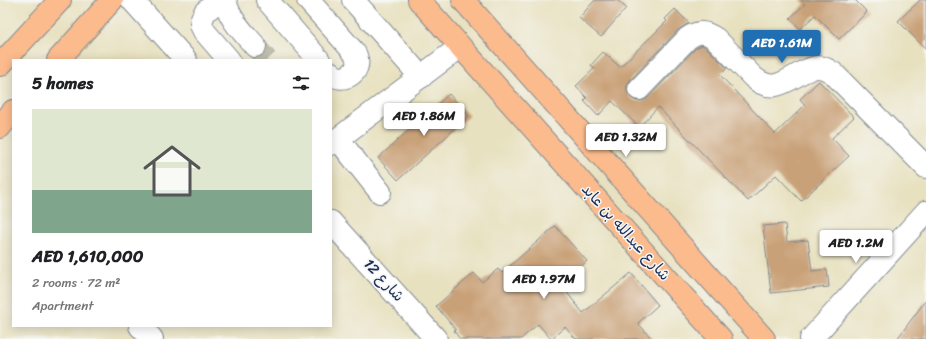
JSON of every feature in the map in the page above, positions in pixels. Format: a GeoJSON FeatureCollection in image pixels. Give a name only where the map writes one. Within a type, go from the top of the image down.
{"type":"FeatureCollection","features":[{"type":"Feature","properties":{"kind":"main road"},"geometry":{"type":"LineString","coordinates":[[0,64],[60,0]]}},
{"type":"Feature","properties":{"kind":"main road"},"geometry":{"type":"LineString","coordinates":[[59,59],[112,0]]}},
{"type":"Feature","properties":{"kind":"main road","name":"شارع عبدالله بن عابد"},"geometry":{"type":"LineString","coordinates":[[419,0],[721,339]]}},
{"type":"Feature","properties":{"kind":"main road"},"geometry":{"type":"LineString","coordinates":[[463,0],[764,339]]}},
{"type":"Feature","properties":{"kind":"main road"},"geometry":{"type":"LineString","coordinates":[[0,127],[12,112]]}},
{"type":"Feature","properties":{"kind":"main road"},"geometry":{"type":"LineString","coordinates":[[693,308],[691,295],[694,289],[704,282],[717,286]]}},
{"type":"Feature","properties":{"kind":"street"},"geometry":{"type":"LineString","coordinates":[[132,0],[185,59]]}},
{"type":"Feature","properties":{"kind":"street"},"geometry":{"type":"LineString","coordinates":[[219,0],[205,12],[201,25],[204,32],[228,59]]}},
{"type":"Feature","properties":{"kind":"street"},"geometry":{"type":"LineString","coordinates":[[225,0],[229,12],[238,28],[255,46]]}},
{"type":"Feature","properties":{"kind":"street"},"geometry":{"type":"LineString","coordinates":[[267,0],[318,59]]}},
{"type":"Feature","properties":{"kind":"street"},"geometry":{"type":"LineString","coordinates":[[308,0],[357,57],[358,65],[354,72],[348,77],[341,78],[332,74]]}},
{"type":"Feature","properties":{"kind":"street"},"geometry":{"type":"LineString","coordinates":[[353,0],[421,77]]}},
{"type":"Feature","properties":{"kind":"street"},"geometry":{"type":"LineString","coordinates":[[639,89],[688,38],[702,32],[710,34],[753,77],[766,85],[774,86],[781,84],[811,68],[819,67],[833,73],[926,167]]}},
{"type":"Feature","properties":{"kind":"street"},"geometry":{"type":"LineString","coordinates":[[380,192],[335,142],[460,46]]}},
{"type":"Feature","properties":{"kind":"street"},"geometry":{"type":"LineString","coordinates":[[811,339],[926,212]]}},
{"type":"Feature","properties":{"kind":"street","name":"شارع 12"},"geometry":{"type":"LineString","coordinates":[[332,223],[436,339]]}},
{"type":"Feature","properties":{"kind":"street"},"geometry":{"type":"LineString","coordinates":[[141,327],[152,339]]}},
{"type":"Feature","properties":{"kind":"building"},"geometry":{"type":"Polygon","coordinates":[[[595,0],[617,0],[626,8],[601,37],[579,18],[595,0]]]}},
{"type":"Feature","properties":{"kind":"building"},"geometry":{"type":"Polygon","coordinates":[[[801,0],[855,0],[867,12],[839,39],[815,15],[800,29],[790,18],[805,4],[801,0]]]}},
{"type":"Feature","properties":{"kind":"building"},"geometry":{"type":"Polygon","coordinates":[[[920,0],[926,0],[926,49],[898,21],[920,0]]]}},
{"type":"Feature","properties":{"kind":"building"},"geometry":{"type":"Polygon","coordinates":[[[675,9],[689,23],[679,29],[630,80],[627,86],[627,92],[631,98],[636,101],[642,101],[648,98],[696,48],[702,45],[727,68],[720,75],[775,134],[805,105],[800,99],[819,81],[854,117],[832,138],[849,156],[801,201],[776,175],[748,201],[658,107],[639,127],[612,101],[598,116],[584,101],[587,98],[576,86],[595,68],[591,65],[603,52],[620,67],[667,21],[665,19],[675,9]]]}},
{"type":"Feature","properties":{"kind":"building"},"geometry":{"type":"Polygon","coordinates":[[[449,94],[469,116],[398,180],[378,158],[449,94]]]}},
{"type":"Feature","properties":{"kind":"building"},"geometry":{"type":"Polygon","coordinates":[[[785,224],[787,242],[808,240],[812,271],[827,269],[829,287],[771,293],[763,226],[785,224]]]}},
{"type":"Feature","properties":{"kind":"building"},"geometry":{"type":"Polygon","coordinates":[[[555,226],[587,261],[561,285],[583,313],[631,273],[658,305],[638,323],[652,339],[576,339],[565,327],[551,339],[538,324],[521,339],[460,339],[454,331],[456,330],[436,306],[474,273],[482,282],[498,269],[502,273],[555,226]]]}},
{"type":"Feature","properties":{"kind":"building"},"geometry":{"type":"Polygon","coordinates":[[[926,300],[926,339],[897,339],[926,300]]]}},
{"type":"Feature","properties":{"kind":"tunnel"},"geometry":{"type":"LineString","coordinates":[[255,46],[266,59]]}}]}
